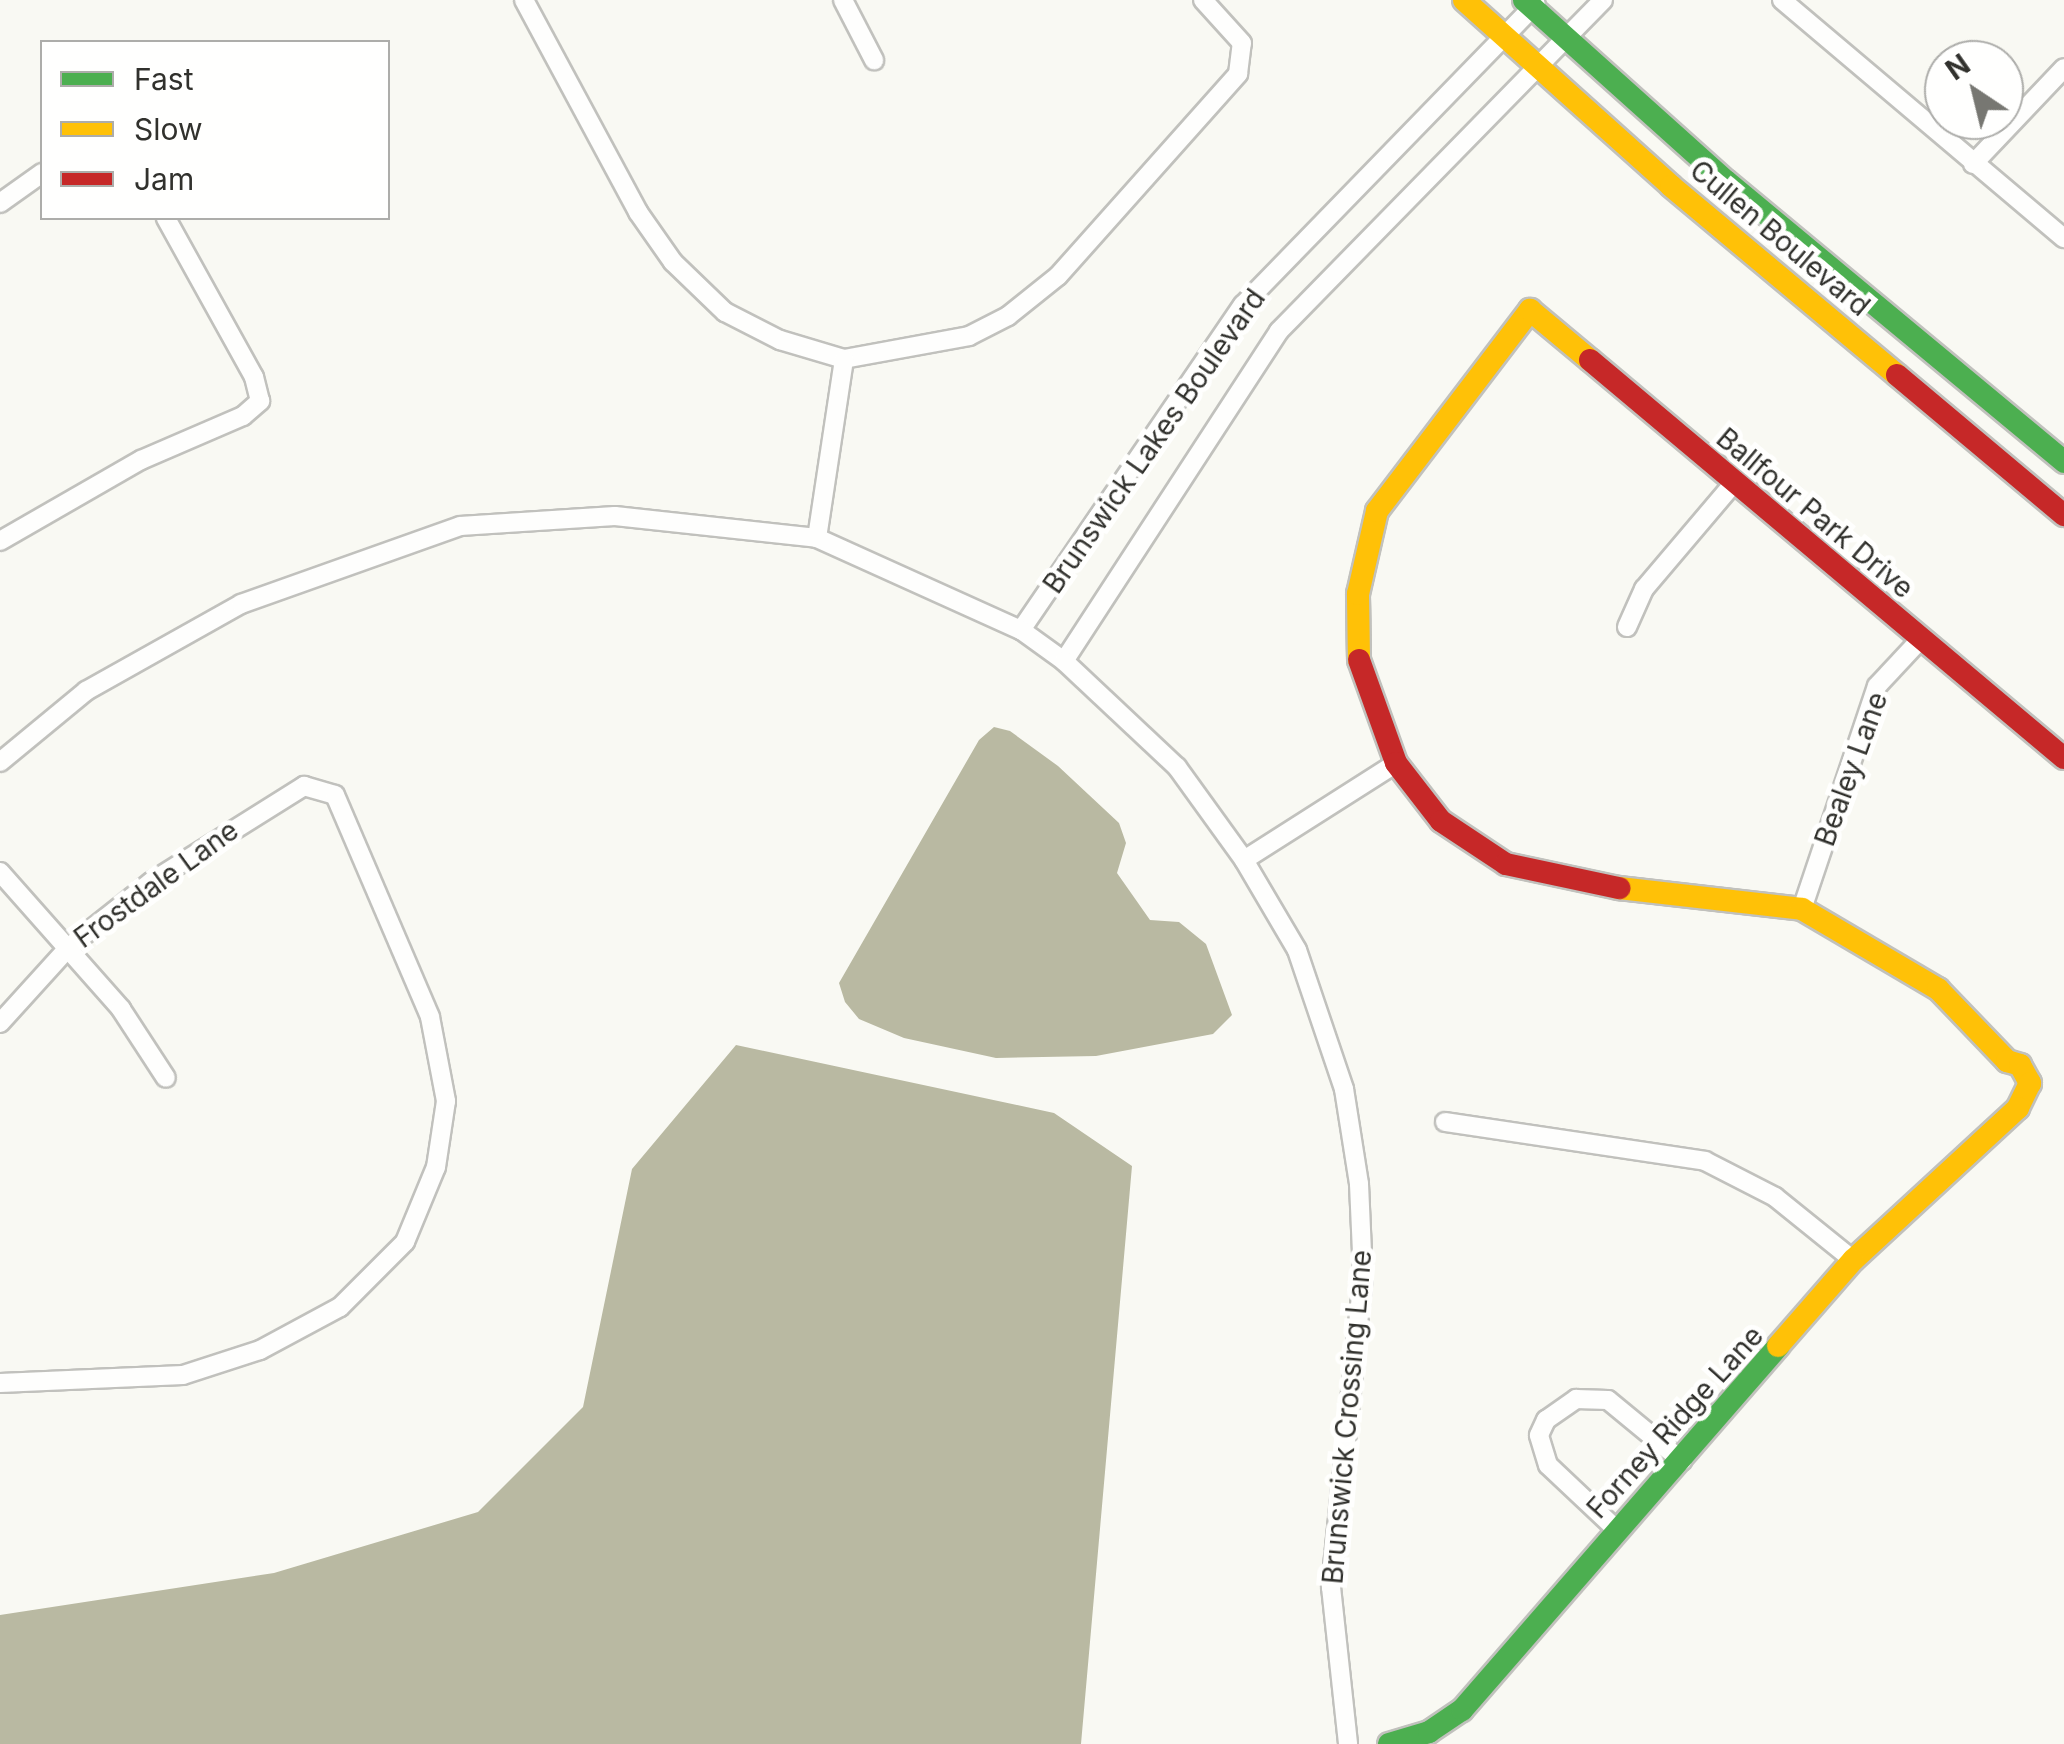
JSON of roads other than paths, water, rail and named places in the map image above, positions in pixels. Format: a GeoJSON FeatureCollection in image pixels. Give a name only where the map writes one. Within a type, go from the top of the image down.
{"type":"FeatureCollection","features":[{"type":"Feature","properties":{"kind":"street"},"geometry":{"type":"LineString","coordinates":[[524,0],[638,212],[673,262],[725,312],[780,340],[844,359],[931,347],[1008,316],[1058,276],[1238,74],[1242,42],[1203,0]]}},
{"type":"Feature","properties":{"kind":"street"},"geometry":{"type":"LineString","coordinates":[[843,0],[874,60]]}},
{"type":"Feature","properties":{"kind":"street","name":"Cullen Boulevard"},"geometry":{"type":"LineString","coordinates":[[1464,0],[1537,70],[2064,514]]}},
{"type":"Feature","properties":{"kind":"street","name":"Brunswick Lakes Boulevard"},"geometry":{"type":"LineString","coordinates":[[1064,661],[1279,332],[1602,0]]}},
{"type":"Feature","properties":{"kind":"street"},"geometry":{"type":"LineString","coordinates":[[1782,0],[2064,238]]}},
{"type":"Feature","properties":{"kind":"street","name":"Cullen Boulevard"},"geometry":{"type":"LineString","coordinates":[[1532,3],[1565,40],[2064,462]]}},
{"type":"Feature","properties":{"kind":"street","name":"Brunswick Lakes Boulevard"},"geometry":{"type":"LineString","coordinates":[[1021,630],[1243,305],[1502,40],[1532,3]]}},
{"type":"Feature","properties":{"kind":"street"},"geometry":{"type":"LineString","coordinates":[[1973,164],[2064,68]]}},
{"type":"Feature","properties":{"kind":"street"},"geometry":{"type":"LineString","coordinates":[[0,203],[40,174]]}},
{"type":"Feature","properties":{"kind":"street"},"geometry":{"type":"LineString","coordinates":[[0,542],[141,460],[243,416],[260,401],[254,377],[167,220]]}},
{"type":"Feature","properties":{"kind":"street","name":"Ballfour Park Drive"},"geometry":{"type":"LineString","coordinates":[[1396,763],[1359,665],[1358,594],[1377,511],[1530,310],[2064,758]]}},
{"type":"Feature","properties":{"kind":"street"},"geometry":{"type":"LineString","coordinates":[[816,538],[844,359]]}},
{"type":"Feature","properties":{"kind":"street"},"geometry":{"type":"LineString","coordinates":[[1627,627],[1644,588],[1734,483]]}},
{"type":"Feature","properties":{"kind":"street","name":"Brunswick Crossing Lane"},"geometry":{"type":"LineString","coordinates":[[0,762],[86,691],[241,604],[460,526],[615,516],[816,538],[1021,630],[1064,661],[1177,767],[1244,860],[1297,950],[1344,1089],[1359,1184],[1363,1276],[1331,1587],[1348,1744]]}},
{"type":"Feature","properties":{"kind":"street","name":"Bealey Lane"},"geometry":{"type":"LineString","coordinates":[[1802,909],[1877,686],[1919,640]]}},
{"type":"Feature","properties":{"kind":"street"},"geometry":{"type":"LineString","coordinates":[[1244,860],[1396,763],[1441,821],[1506,864],[1580,884],[1802,909]]}},
{"type":"Feature","properties":{"kind":"street","name":"Frostdale Lane"},"geometry":{"type":"LineString","coordinates":[[0,1023],[69,947],[151,882],[304,786],[335,795],[430,1017],[446,1101],[436,1167],[405,1242],[340,1307],[260,1350],[183,1374],[0,1383]]}},
{"type":"Feature","properties":{"kind":"street"},"geometry":{"type":"LineString","coordinates":[[0,872],[121,1009],[166,1078]]}},
{"type":"Feature","properties":{"kind":"street","name":"Forney Ridge Lane"},"geometry":{"type":"LineString","coordinates":[[1389,1744],[1429,1732],[1462,1710],[1853,1260],[2000,1125],[2028,1094],[2028,1073],[2020,1064],[2007,1060],[1938,989],[1802,909]]}},
{"type":"Feature","properties":{"kind":"street"},"geometry":{"type":"LineString","coordinates":[[1445,1122],[1705,1161],[1775,1197],[1853,1260]]}},
{"type":"Feature","properties":{"kind":"street"},"geometry":{"type":"LineString","coordinates":[[1618,1531],[1548,1465],[1539,1435],[1546,1420],[1576,1399],[1608,1400],[1682,1460]]}}]}
